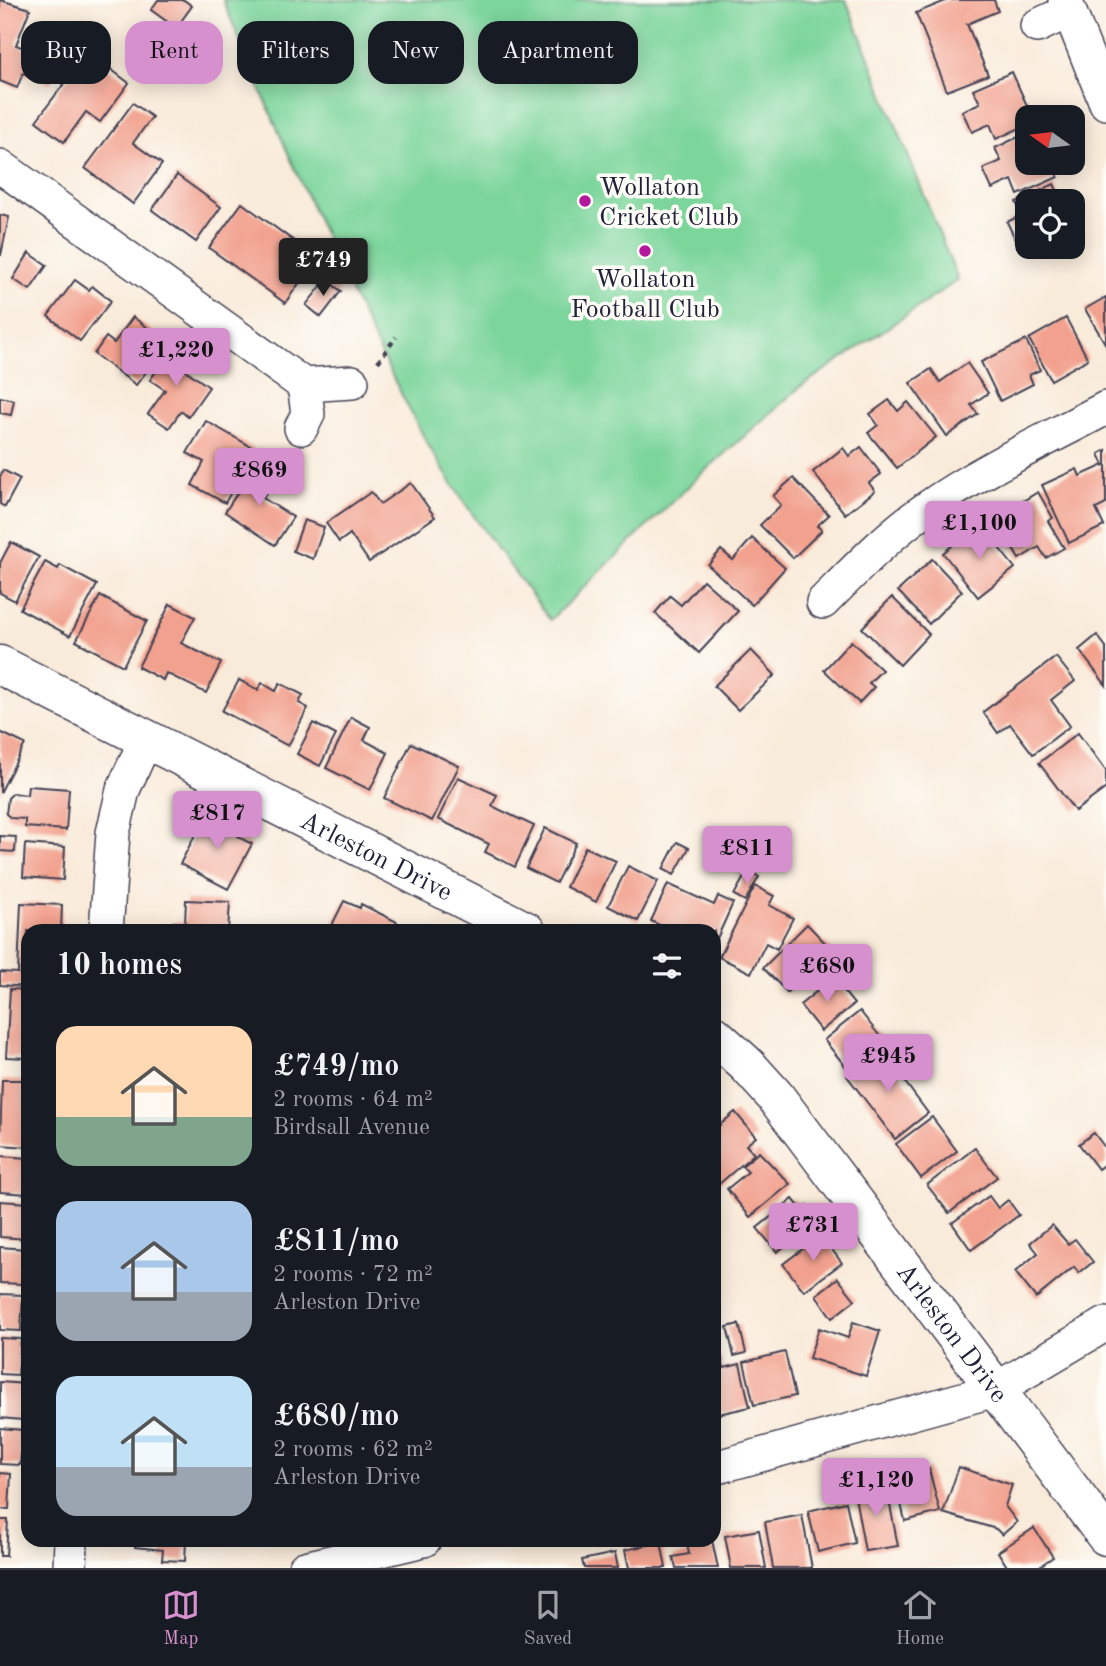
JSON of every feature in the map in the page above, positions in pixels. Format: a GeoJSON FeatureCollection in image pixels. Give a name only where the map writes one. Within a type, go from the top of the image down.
{"type":"FeatureCollection","features":[{"type":"Feature","properties":{"kind":"street"},"geometry":{"type":"LineString","coordinates":[[1037,26],[1067,6],[1106,103]]}},
{"type":"Feature","properties":{"kind":"street"},"geometry":{"type":"LineString","coordinates":[[0,166],[304,385],[352,382]]}},
{"type":"Feature","properties":{"kind":"street"},"geometry":{"type":"LineString","coordinates":[[301,428],[308,414],[304,385]]}},
{"type":"Feature","properties":{"kind":"street"},"geometry":{"type":"LineString","coordinates":[[823,602],[890,536],[926,508],[993,468],[1106,408]]}},
{"type":"Feature","properties":{"kind":"street","name":"Arleston Drive"},"geometry":{"type":"LineString","coordinates":[[0,666],[147,737],[512,924]]}},
{"type":"Feature","properties":{"kind":"street"},"geometry":{"type":"LineString","coordinates":[[106,924],[113,833],[123,790],[147,737]]}},
{"type":"Feature","properties":{"kind":"street","name":"Arleston Drive"},"geometry":{"type":"LineString","coordinates":[[721,1041],[740,1057],[775,1096],[1106,1536]]}},
{"type":"Feature","properties":{"kind":"street"},"geometry":{"type":"LineString","coordinates":[[721,1466],[995,1390],[1106,1324]]}},
{"type":"Feature","properties":{"kind":"street"},"geometry":{"type":"LineString","coordinates":[[70,1568],[71,1547]]}},
{"type":"Feature","properties":{"kind":"street"},"geometry":{"type":"LineString","coordinates":[[305,1568],[394,1547]]}},
{"type":"Feature","properties":{"kind":"green space","name":"Wollaton Football Club"},"geometry":{"type":"Polygon","coordinates":[[[223,0],[846,0],[958,280],[800,387],[699,476],[550,620],[464,502],[419,428],[316,216],[259,84],[354,84],[354,21],[237,21],[237,33],[223,0]]]}},
{"type":"Feature","properties":{"kind":"building"},"geometry":{"type":"Polygon","coordinates":[[[0,0],[30,9],[25,21],[21,21],[21,32],[16,45],[21,47],[21,78],[17,88],[0,81],[0,0]]]}},
{"type":"Feature","properties":{"kind":"building"},"geometry":{"type":"Polygon","coordinates":[[[158,0],[184,0],[192,6],[181,21],[166,21],[151,10],[158,0]]]}},
{"type":"Feature","properties":{"kind":"building"},"geometry":{"type":"Polygon","coordinates":[[[948,0],[994,0],[998,11],[967,24],[988,75],[947,91],[916,13],[948,0]]]}},
{"type":"Feature","properties":{"kind":"building"},"geometry":{"type":"Polygon","coordinates":[[[111,69],[125,80],[125,84],[128,84],[100,122],[86,112],[64,142],[36,121],[64,84],[111,84],[111,69]]]}},
{"type":"Feature","properties":{"kind":"building"},"geometry":{"type":"Polygon","coordinates":[[[1012,72],[1027,105],[1015,105],[1015,130],[996,139],[990,124],[972,132],[962,111],[980,103],[973,89],[1012,72]]]}},
{"type":"Feature","properties":{"kind":"building"},"geometry":{"type":"Polygon","coordinates":[[[133,103],[152,117],[133,143],[162,164],[133,204],[85,168],[133,103]]]}},
{"type":"Feature","properties":{"kind":"building"},"geometry":{"type":"Polygon","coordinates":[[[1015,139],[1015,175],[1058,177],[1031,189],[1016,189],[1012,180],[992,189],[983,169],[1001,161],[995,148],[1015,139]]]}},
{"type":"Feature","properties":{"kind":"building"},"geometry":{"type":"Polygon","coordinates":[[[177,175],[221,207],[196,242],[152,210],[177,175]]]}},
{"type":"Feature","properties":{"kind":"building"},"geometry":{"type":"Polygon","coordinates":[[[1054,184],[1056,189],[1043,189],[1054,184]]]}},
{"type":"Feature","properties":{"kind":"building"},"geometry":{"type":"Polygon","coordinates":[[[242,203],[317,258],[285,303],[209,248],[242,203]]]}},
{"type":"Feature","properties":{"kind":"building"},"geometry":{"type":"Polygon","coordinates":[[[0,215],[9,217],[1,255],[0,255],[0,215]]]}},
{"type":"Feature","properties":{"kind":"building"},"geometry":{"type":"Polygon","coordinates":[[[1015,218],[1015,239],[1007,222],[1015,218]]]}},
{"type":"Feature","properties":{"kind":"building"},"geometry":{"type":"Polygon","coordinates":[[[29,253],[47,265],[30,290],[13,279],[29,253]]]}},
{"type":"Feature","properties":{"kind":"building"},"geometry":{"type":"Polygon","coordinates":[[[75,280],[89,290],[92,286],[111,301],[80,341],[48,316],[75,280]]]}},
{"type":"Feature","properties":{"kind":"building"},"geometry":{"type":"Polygon","coordinates":[[[326,280],[341,291],[321,317],[306,305],[326,280]]]}},
{"type":"Feature","properties":{"kind":"building"},"geometry":{"type":"Polygon","coordinates":[[[1106,297],[1106,345],[1085,309],[1106,297]]]}},
{"type":"Feature","properties":{"kind":"building"},"geometry":{"type":"Polygon","coordinates":[[[133,317],[168,343],[136,385],[94,354],[106,337],[114,343],[133,317]]]}},
{"type":"Feature","properties":{"kind":"building"},"geometry":{"type":"Polygon","coordinates":[[[1066,318],[1088,359],[1051,380],[1029,339],[1066,318]]]}},
{"type":"Feature","properties":{"kind":"building"},"geometry":{"type":"Polygon","coordinates":[[[1026,340],[1040,370],[1029,375],[1033,384],[1000,401],[981,362],[1026,340]]]}},
{"type":"Feature","properties":{"kind":"building"},"geometry":{"type":"Polygon","coordinates":[[[175,344],[193,356],[184,369],[209,387],[188,417],[181,411],[169,428],[148,414],[165,390],[150,380],[175,344]]]}},
{"type":"Feature","properties":{"kind":"building"},"geometry":{"type":"Polygon","coordinates":[[[967,363],[988,393],[971,405],[978,414],[947,436],[910,383],[931,369],[940,382],[967,363]]]}},
{"type":"Feature","properties":{"kind":"building"},"geometry":{"type":"Polygon","coordinates":[[[0,397],[14,400],[11,415],[0,413],[0,397]]]}},
{"type":"Feature","properties":{"kind":"building"},"geometry":{"type":"Polygon","coordinates":[[[889,400],[898,411],[908,402],[936,437],[897,468],[868,433],[878,425],[870,414],[889,400]]]}},
{"type":"Feature","properties":{"kind":"building"},"geometry":{"type":"Polygon","coordinates":[[[206,421],[255,449],[225,503],[192,485],[204,462],[187,453],[206,421]]]}},
{"type":"Feature","properties":{"kind":"building"},"geometry":{"type":"Polygon","coordinates":[[[861,447],[881,474],[869,483],[875,491],[845,514],[813,472],[843,448],[849,456],[861,447]]]}},
{"type":"Feature","properties":{"kind":"building"},"geometry":{"type":"Polygon","coordinates":[[[1106,450],[1106,504],[1096,509],[1104,526],[1069,543],[1042,485],[1077,469],[1080,476],[1104,465],[1099,454],[1106,450]]]}},
{"type":"Feature","properties":{"kind":"building"},"geometry":{"type":"Polygon","coordinates":[[[255,466],[275,480],[263,498],[293,517],[275,545],[225,512],[255,466]]]}},
{"type":"Feature","properties":{"kind":"building"},"geometry":{"type":"Polygon","coordinates":[[[3,470],[20,479],[5,507],[0,504],[0,477],[3,470]]]}},
{"type":"Feature","properties":{"kind":"building"},"geometry":{"type":"Polygon","coordinates":[[[793,478],[829,515],[817,526],[822,530],[793,558],[760,525],[781,505],[773,496],[793,478]]]}},
{"type":"Feature","properties":{"kind":"building"},"geometry":{"type":"Polygon","coordinates":[[[411,483],[435,517],[369,562],[350,534],[339,542],[326,523],[371,492],[380,504],[411,483]]]}},
{"type":"Feature","properties":{"kind":"building"},"geometry":{"type":"Polygon","coordinates":[[[1038,492],[1053,518],[1048,521],[1064,548],[1046,558],[1039,547],[1019,559],[995,518],[1038,492]]]}},
{"type":"Feature","properties":{"kind":"building"},"geometry":{"type":"Polygon","coordinates":[[[304,520],[324,527],[313,559],[293,551],[304,520]]]}},
{"type":"Feature","properties":{"kind":"building"},"geometry":{"type":"Polygon","coordinates":[[[980,524],[1015,568],[978,597],[943,553],[980,524]]]}},
{"type":"Feature","properties":{"kind":"building"},"geometry":{"type":"Polygon","coordinates":[[[752,538],[785,568],[752,605],[708,565],[721,550],[733,560],[752,538]]]}},
{"type":"Feature","properties":{"kind":"building"},"geometry":{"type":"Polygon","coordinates":[[[11,542],[39,557],[15,601],[0,593],[0,563],[11,542]]]}},
{"type":"Feature","properties":{"kind":"building"},"geometry":{"type":"Polygon","coordinates":[[[932,559],[962,591],[929,624],[898,591],[932,559]]]}},
{"type":"Feature","properties":{"kind":"building"},"geometry":{"type":"Polygon","coordinates":[[[45,562],[58,569],[60,565],[97,585],[70,636],[20,609],[45,562]]]}},
{"type":"Feature","properties":{"kind":"building"},"geometry":{"type":"Polygon","coordinates":[[[703,580],[738,611],[699,653],[655,613],[670,596],[681,605],[703,580]]]}},
{"type":"Feature","properties":{"kind":"building"},"geometry":{"type":"Polygon","coordinates":[[[100,596],[147,621],[123,666],[76,641],[100,596]]]}},
{"type":"Feature","properties":{"kind":"building"},"geometry":{"type":"Polygon","coordinates":[[[892,597],[929,634],[900,665],[862,628],[892,597]]]}},
{"type":"Feature","properties":{"kind":"building"},"geometry":{"type":"Polygon","coordinates":[[[170,604],[195,617],[181,643],[221,663],[206,693],[166,673],[163,680],[138,667],[170,604]]]}},
{"type":"Feature","properties":{"kind":"building"},"geometry":{"type":"Polygon","coordinates":[[[1097,635],[1106,647],[1106,685],[1079,650],[1097,635]]]}},
{"type":"Feature","properties":{"kind":"building"},"geometry":{"type":"Polygon","coordinates":[[[851,641],[882,670],[869,683],[874,687],[859,703],[824,670],[851,641]]]}},
{"type":"Feature","properties":{"kind":"building"},"geometry":{"type":"Polygon","coordinates":[[[751,650],[775,675],[738,710],[714,686],[751,650]]]}},
{"type":"Feature","properties":{"kind":"building"},"geometry":{"type":"Polygon","coordinates":[[[1056,657],[1075,681],[1051,700],[1070,726],[1033,754],[1010,724],[998,733],[983,712],[1056,657]]]}},
{"type":"Feature","properties":{"kind":"building"},"geometry":{"type":"Polygon","coordinates":[[[239,680],[258,690],[262,683],[276,691],[280,683],[303,695],[299,703],[308,708],[288,746],[222,711],[239,680]]]}},
{"type":"Feature","properties":{"kind":"building"},"geometry":{"type":"Polygon","coordinates":[[[351,717],[370,727],[364,740],[388,753],[370,790],[326,768],[351,717]]]}},
{"type":"Feature","properties":{"kind":"building"},"geometry":{"type":"Polygon","coordinates":[[[313,723],[336,735],[320,766],[297,754],[313,723]]]}},
{"type":"Feature","properties":{"kind":"building"},"geometry":{"type":"Polygon","coordinates":[[[0,732],[25,744],[0,793],[0,732]]]}},
{"type":"Feature","properties":{"kind":"building"},"geometry":{"type":"Polygon","coordinates":[[[1078,733],[1106,771],[1106,788],[1075,811],[1039,763],[1078,733]]]}},
{"type":"Feature","properties":{"kind":"building"},"geometry":{"type":"Polygon","coordinates":[[[411,743],[459,766],[432,821],[384,798],[411,743]]]}},
{"type":"Feature","properties":{"kind":"building"},"geometry":{"type":"Polygon","coordinates":[[[458,777],[497,795],[492,806],[534,826],[515,867],[485,852],[489,844],[438,819],[458,777]]]}},
{"type":"Feature","properties":{"kind":"building"},"geometry":{"type":"Polygon","coordinates":[[[28,786],[69,789],[66,830],[25,827],[25,819],[11,818],[6,814],[8,798],[13,793],[27,795],[28,786]]]}},
{"type":"Feature","properties":{"kind":"building"},"geometry":{"type":"Polygon","coordinates":[[[207,812],[243,830],[238,837],[252,844],[228,889],[180,864],[207,812]]]}},
{"type":"Feature","properties":{"kind":"building"},"geometry":{"type":"Polygon","coordinates":[[[545,828],[576,843],[556,883],[526,868],[545,828]]]}},
{"type":"Feature","properties":{"kind":"building"},"geometry":{"type":"Polygon","coordinates":[[[0,836],[16,837],[15,852],[0,851],[0,836]]]}},
{"type":"Feature","properties":{"kind":"building"},"geometry":{"type":"Polygon","coordinates":[[[677,842],[689,848],[674,875],[663,869],[677,842]]]}},
{"type":"Feature","properties":{"kind":"building"},"geometry":{"type":"Polygon","coordinates":[[[25,844],[65,847],[63,880],[23,877],[25,844]]]}},
{"type":"Feature","properties":{"kind":"building"},"geometry":{"type":"Polygon","coordinates":[[[585,847],[616,861],[596,902],[566,887],[585,847]]]}},
{"type":"Feature","properties":{"kind":"building"},"geometry":{"type":"Polygon","coordinates":[[[628,866],[658,881],[638,921],[608,906],[628,866]]]}},
{"type":"Feature","properties":{"kind":"building"},"geometry":{"type":"Polygon","coordinates":[[[748,870],[759,877],[745,901],[734,895],[748,870]]]}},
{"type":"Feature","properties":{"kind":"building"},"geometry":{"type":"Polygon","coordinates":[[[668,884],[714,905],[718,896],[733,903],[721,930],[721,924],[657,924],[651,921],[668,884]]]}},
{"type":"Feature","properties":{"kind":"building"},"geometry":{"type":"Polygon","coordinates":[[[755,886],[774,896],[769,905],[793,918],[777,949],[766,943],[751,973],[721,958],[721,953],[755,886]]]}},
{"type":"Feature","properties":{"kind":"building"},"geometry":{"type":"Polygon","coordinates":[[[186,900],[230,902],[228,924],[173,924],[173,922],[185,923],[186,900]]]}},
{"type":"Feature","properties":{"kind":"building"},"geometry":{"type":"Polygon","coordinates":[[[344,901],[360,908],[361,904],[397,922],[396,924],[332,924],[344,901]]]}},
{"type":"Feature","properties":{"kind":"building"},"geometry":{"type":"Polygon","coordinates":[[[21,903],[62,905],[61,924],[21,924],[21,986],[0,985],[0,972],[18,973],[21,903]]]}},
{"type":"Feature","properties":{"kind":"building"},"geometry":{"type":"Polygon","coordinates":[[[807,924],[831,949],[787,992],[763,968],[807,924]]]}},
{"type":"Feature","properties":{"kind":"building"},"geometry":{"type":"Polygon","coordinates":[[[833,978],[854,1004],[821,1031],[800,1005],[833,978]]]}},
{"type":"Feature","properties":{"kind":"building"},"geometry":{"type":"Polygon","coordinates":[[[10,989],[21,990],[21,1058],[6,1057],[10,989]]]}},
{"type":"Feature","properties":{"kind":"building"},"geometry":{"type":"Polygon","coordinates":[[[860,1011],[882,1039],[846,1067],[824,1040],[860,1011]]]}},
{"type":"Feature","properties":{"kind":"building"},"geometry":{"type":"Polygon","coordinates":[[[881,1050],[928,1113],[895,1139],[847,1076],[881,1050]]]}},
{"type":"Feature","properties":{"kind":"building"},"geometry":{"type":"Polygon","coordinates":[[[2,1080],[21,1080],[21,1146],[0,1145],[2,1080]]]}},
{"type":"Feature","properties":{"kind":"building"},"geometry":{"type":"Polygon","coordinates":[[[735,1112],[756,1137],[746,1145],[754,1154],[721,1182],[721,1124],[735,1112]]]}},
{"type":"Feature","properties":{"kind":"building"},"geometry":{"type":"Polygon","coordinates":[[[932,1117],[957,1151],[921,1178],[896,1144],[932,1117]]]}},
{"type":"Feature","properties":{"kind":"building"},"geometry":{"type":"Polygon","coordinates":[[[1094,1133],[1106,1149],[1106,1163],[1098,1169],[1079,1144],[1094,1133]]]}},
{"type":"Feature","properties":{"kind":"building"},"geometry":{"type":"Polygon","coordinates":[[[975,1148],[997,1177],[949,1213],[927,1185],[975,1148]]]}},
{"type":"Feature","properties":{"kind":"building"},"geometry":{"type":"Polygon","coordinates":[[[759,1152],[790,1184],[750,1217],[727,1189],[748,1172],[742,1166],[759,1152]]]}},
{"type":"Feature","properties":{"kind":"building"},"geometry":{"type":"Polygon","coordinates":[[[0,1156],[21,1158],[21,1194],[0,1192],[0,1156]]]}},
{"type":"Feature","properties":{"kind":"building"},"geometry":{"type":"Polygon","coordinates":[[[989,1196],[998,1208],[1008,1200],[1019,1215],[971,1250],[952,1223],[989,1196]]]}},
{"type":"Feature","properties":{"kind":"building"},"geometry":{"type":"Polygon","coordinates":[[[793,1199],[802,1210],[807,1206],[818,1220],[777,1252],[757,1228],[793,1199]]]}},
{"type":"Feature","properties":{"kind":"building"},"geometry":{"type":"Polygon","coordinates":[[[0,1201],[21,1202],[21,1238],[0,1237],[0,1201]]]}},
{"type":"Feature","properties":{"kind":"building"},"geometry":{"type":"Polygon","coordinates":[[[1052,1225],[1068,1244],[1075,1239],[1093,1262],[1079,1273],[1074,1267],[1036,1298],[1015,1272],[1038,1253],[1030,1243],[1052,1225]]]}},
{"type":"Feature","properties":{"kind":"building"},"geometry":{"type":"Polygon","coordinates":[[[821,1235],[842,1263],[804,1291],[783,1264],[821,1235]]]}},
{"type":"Feature","properties":{"kind":"building"},"geometry":{"type":"Polygon","coordinates":[[[0,1247],[21,1249],[21,1284],[0,1283],[0,1247]]]}},
{"type":"Feature","properties":{"kind":"building"},"geometry":{"type":"Polygon","coordinates":[[[838,1278],[855,1300],[832,1318],[816,1295],[838,1278]]]}},
{"type":"Feature","properties":{"kind":"building"},"geometry":{"type":"Polygon","coordinates":[[[0,1294],[21,1295],[21,1331],[0,1330],[0,1294]]]}},
{"type":"Feature","properties":{"kind":"building"},"geometry":{"type":"Polygon","coordinates":[[[853,1322],[880,1331],[866,1376],[809,1358],[819,1328],[848,1338],[853,1322]]]}},
{"type":"Feature","properties":{"kind":"building"},"geometry":{"type":"Polygon","coordinates":[[[739,1324],[746,1353],[734,1356],[727,1327],[739,1324]]]}},
{"type":"Feature","properties":{"kind":"building"},"geometry":{"type":"Polygon","coordinates":[[[0,1338],[21,1339],[18,1375],[0,1374],[0,1338]]]}},
{"type":"Feature","properties":{"kind":"building"},"geometry":{"type":"Polygon","coordinates":[[[785,1352],[795,1396],[754,1405],[744,1362],[785,1352]]]}},
{"type":"Feature","properties":{"kind":"building"},"geometry":{"type":"Polygon","coordinates":[[[721,1356],[724,1368],[740,1364],[750,1407],[721,1413],[721,1356]]]}},
{"type":"Feature","properties":{"kind":"building"},"geometry":{"type":"Polygon","coordinates":[[[0,1382],[21,1384],[21,1420],[0,1418],[0,1382]]]}},
{"type":"Feature","properties":{"kind":"building"},"geometry":{"type":"Polygon","coordinates":[[[0,1428],[21,1430],[20,1465],[0,1464],[0,1428]]]}},
{"type":"Feature","properties":{"kind":"building"},"geometry":{"type":"Polygon","coordinates":[[[959,1467],[1012,1485],[1005,1506],[1017,1522],[1002,1535],[996,1529],[943,1513],[959,1467]]]}},
{"type":"Feature","properties":{"kind":"building"},"geometry":{"type":"Polygon","coordinates":[[[929,1469],[940,1512],[905,1521],[895,1478],[929,1469]]]}},
{"type":"Feature","properties":{"kind":"building"},"geometry":{"type":"Polygon","coordinates":[[[0,1473],[11,1474],[9,1509],[0,1509],[0,1473]]]}},
{"type":"Feature","properties":{"kind":"building"},"geometry":{"type":"Polygon","coordinates":[[[886,1485],[898,1546],[865,1551],[854,1491],[886,1485]]]}},
{"type":"Feature","properties":{"kind":"building"},"geometry":{"type":"Polygon","coordinates":[[[846,1502],[855,1543],[818,1552],[808,1511],[846,1502]]]}},
{"type":"Feature","properties":{"kind":"building"},"geometry":{"type":"Polygon","coordinates":[[[802,1515],[812,1568],[773,1568],[765,1522],[802,1515]]]}},
{"type":"Feature","properties":{"kind":"building"},"geometry":{"type":"Polygon","coordinates":[[[0,1520],[8,1520],[6,1556],[0,1556],[0,1520]]]}},
{"type":"Feature","properties":{"kind":"building"},"geometry":{"type":"Polygon","coordinates":[[[1034,1528],[1053,1557],[1037,1568],[1008,1568],[998,1552],[1034,1528]]]}},
{"type":"Feature","properties":{"kind":"building"},"geometry":{"type":"Polygon","coordinates":[[[759,1530],[766,1568],[731,1568],[725,1536],[759,1530]]]}},
{"type":"Feature","properties":{"kind":"building"},"geometry":{"type":"Polygon","coordinates":[[[135,1547],[186,1547],[185,1561],[162,1560],[163,1550],[135,1547]]]}},
{"type":"Feature","properties":{"kind":"building"},"geometry":{"type":"Polygon","coordinates":[[[662,1547],[666,1568],[629,1568],[625,1550],[662,1547]]]}},
{"type":"Feature","properties":{"kind":"building"},"geometry":{"type":"Polygon","coordinates":[[[688,1547],[714,1547],[718,1568],[676,1568],[673,1557],[689,1554],[688,1547]]]}},
{"type":"Feature","properties":{"kind":"building"},"geometry":{"type":"Polygon","coordinates":[[[615,1553],[618,1568],[584,1568],[582,1560],[615,1553]]]}},
{"type":"Feature","properties":{"kind":"place","name":"Wollaton Cricket Club"},"geometry":{"type":"Point","coordinates":[585,201]}},
{"type":"Feature","properties":{"kind":"place","name":"Wollaton Football Club"},"geometry":{"type":"Point","coordinates":[645,251]}}]}
